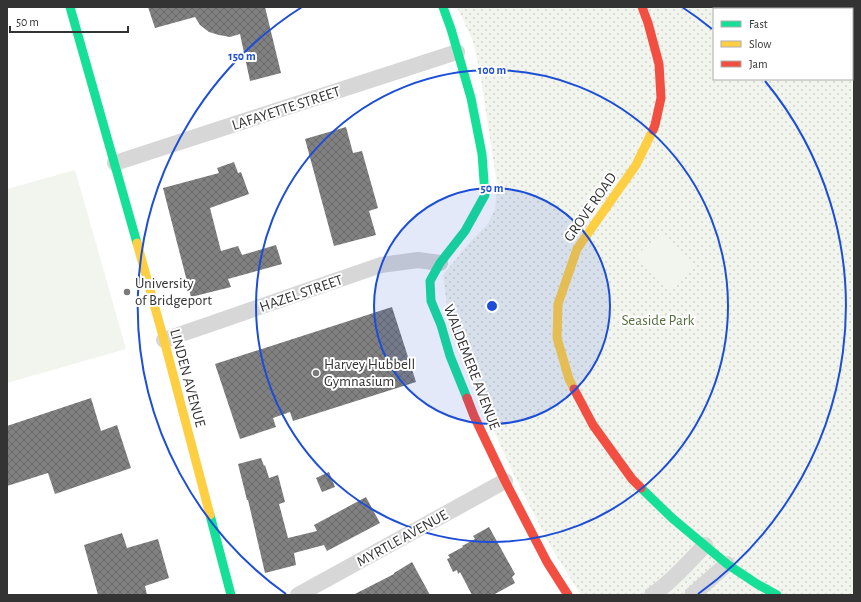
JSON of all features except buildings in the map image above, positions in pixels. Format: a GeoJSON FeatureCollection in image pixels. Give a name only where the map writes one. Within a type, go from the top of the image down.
{"type":"FeatureCollection","features":[{"type":"Feature","properties":{"kind":"street","name":"LINDEN AVENUE"},"geometry":{"type":"LineString","coordinates":[[70,7],[164,340],[231,595]]}},
{"type":"Feature","properties":{"kind":"street","name":"WALDEMERE AVENUE"},"geometry":{"type":"LineString","coordinates":[[443,7],[451,29],[470,98],[482,154],[485,195],[465,231],[440,263],[430,281],[431,301],[441,325],[450,356],[474,416],[546,562],[568,595]]}},
{"type":"Feature","properties":{"kind":"street","name":"GROVE ROAD"},"geometry":{"type":"LineString","coordinates":[[642,7],[648,22],[659,64],[661,98],[655,126],[636,165],[577,249],[558,304],[557,338],[569,379],[593,424],[632,479],[672,518],[727,564],[777,595]]}},
{"type":"Feature","properties":{"kind":"street","name":"LAFAYETTE STREET"},"geometry":{"type":"LineString","coordinates":[[115,163],[457,52]]}},
{"type":"Feature","properties":{"kind":"street","name":"HAZEL STREET"},"geometry":{"type":"LineString","coordinates":[[164,340],[381,265],[418,260],[440,263]]}},
{"type":"Feature","properties":{"kind":"street","name":"MYRTLE AVENUE"},"geometry":{"type":"LineString","coordinates":[[298,595],[505,481]]}},
{"type":"Feature","properties":{"kind":"street"},"geometry":{"type":"LineString","coordinates":[[652,595],[664,587],[705,545]]}},
{"type":"Feature","properties":{"kind":"street"},"geometry":{"type":"LineString","coordinates":[[692,595],[727,564]]}},
{"type":"Feature","properties":{"kind":"green space","name":"Seaside Park"},"geometry":{"type":"Polygon","coordinates":[[[457,7],[854,7],[854,595],[581,595],[552,549],[513,473],[477,393],[447,306],[443,275],[470,242],[488,224],[495,209],[497,185],[480,72],[473,41],[457,7]]]}},
{"type":"Feature","properties":{"kind":"green space"},"geometry":{"type":"Polygon","coordinates":[[[75,170],[126,349],[7,383],[7,189],[75,170]]]}},
{"type":"Feature","properties":{"kind":"green space"},"geometry":{"type":"Polygon","coordinates":[[[661,233],[694,268],[673,290],[637,255],[661,233]]]}},
{"type":"Feature","properties":{"kind":"traffic: fast"},"geometry":{"type":"LineString","coordinates":[[70,7],[137,243]]}},
{"type":"Feature","properties":{"kind":"traffic: fast"},"geometry":{"type":"LineString","coordinates":[[443,7],[471,98],[482,154],[485,195],[465,231],[440,263],[430,281],[431,301],[441,325],[450,356],[467,398]]}},
{"type":"Feature","properties":{"kind":"traffic: fast"},"geometry":{"type":"LineString","coordinates":[[641,488],[672,518],[727,564],[777,595]]}},
{"type":"Feature","properties":{"kind":"traffic: fast"},"geometry":{"type":"LineString","coordinates":[[210,515],[231,595]]}},
{"type":"Feature","properties":{"kind":"traffic: slow"},"geometry":{"type":"LineString","coordinates":[[574,389],[569,379],[557,338],[558,304],[577,249],[636,165],[653,130]]}},
{"type":"Feature","properties":{"kind":"traffic: slow"},"geometry":{"type":"LineString","coordinates":[[137,243],[210,515]]}},
{"type":"Feature","properties":{"kind":"traffic: jam"},"geometry":{"type":"LineString","coordinates":[[642,7],[659,64],[661,98],[653,130]]}},
{"type":"Feature","properties":{"kind":"traffic: jam"},"geometry":{"type":"LineString","coordinates":[[574,389],[593,425],[632,479],[641,488]]}},
{"type":"Feature","properties":{"kind":"traffic: jam"},"geometry":{"type":"LineString","coordinates":[[467,398],[505,481],[547,562],[568,595]]}},
{"type":"Feature","properties":{"kind":"place","name":"University of Bridgeport"},"geometry":{"type":"Point","coordinates":[127,292]}},
{"type":"Feature","properties":{"kind":"place","name":"Harvey Hubbell Gymnasium"},"geometry":{"type":"Point","coordinates":[316,373]}}]}
